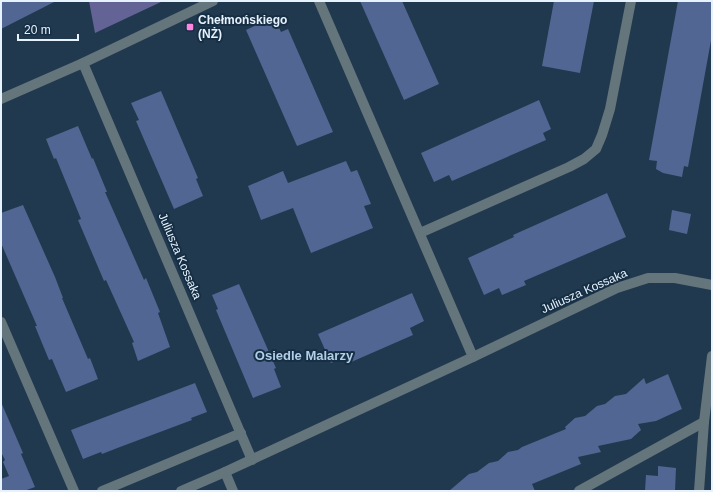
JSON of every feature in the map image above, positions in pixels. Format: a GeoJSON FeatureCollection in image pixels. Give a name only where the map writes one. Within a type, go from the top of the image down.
{"type":"FeatureCollection","features":[{"type":"Feature","properties":{"kind":"street"},"geometry":{"type":"LineString","coordinates":[[1,99],[83,63],[213,1]]}},
{"type":"Feature","properties":{"kind":"street"},"geometry":{"type":"LineString","coordinates":[[319,1],[473,357]]}},
{"type":"Feature","properties":{"kind":"street"},"geometry":{"type":"LineString","coordinates":[[420,233],[569,167],[584,159],[596,149],[602,136],[610,109],[631,1]]}},
{"type":"Feature","properties":{"kind":"street","name":"Juliusza Kossaka"},"geometry":{"type":"LineString","coordinates":[[83,63],[252,460]]}},
{"type":"Feature","properties":{"kind":"street","name":"Juliusza Kossaka"},"geometry":{"type":"LineString","coordinates":[[181,491],[252,460],[618,288],[648,278],[675,278],[712,285]]}},
{"type":"Feature","properties":{"kind":"street"},"geometry":{"type":"LineString","coordinates":[[1,322],[74,491]]}},
{"type":"Feature","properties":{"kind":"street"},"geometry":{"type":"LineString","coordinates":[[699,491],[704,422],[712,356]]}},
{"type":"Feature","properties":{"kind":"street"},"geometry":{"type":"LineString","coordinates":[[579,491],[704,422]]}},
{"type":"Feature","properties":{"kind":"street"},"geometry":{"type":"LineString","coordinates":[[102,491],[241,433]]}},
{"type":"Feature","properties":{"kind":"street"},"geometry":{"type":"LineString","coordinates":[[225,472],[233,491]]}},
{"type":"Feature","properties":{"kind":"shaded area"},"geometry":{"type":"Polygon","coordinates":[[[89,1],[163,1],[95,33],[89,1]]]}},
{"type":"Feature","properties":{"kind":"building"},"geometry":{"type":"Polygon","coordinates":[[[1,1],[56,1],[1,29],[1,1]]]}},
{"type":"Feature","properties":{"kind":"building"},"geometry":{"type":"Polygon","coordinates":[[[360,1],[402,1],[439,84],[404,100],[360,1]]]}},
{"type":"Feature","properties":{"kind":"building"},"geometry":{"type":"Polygon","coordinates":[[[554,1],[594,1],[580,73],[542,66],[554,1]]]}},
{"type":"Feature","properties":{"kind":"building"},"geometry":{"type":"Polygon","coordinates":[[[678,1],[712,1],[712,35],[688,167],[684,166],[682,177],[663,173],[656,169],[657,161],[649,160],[678,1]]]}},
{"type":"Feature","properties":{"kind":"building"},"geometry":{"type":"Polygon","coordinates":[[[274,17],[281,32],[288,29],[333,132],[297,146],[246,30],[274,17]]]}},
{"type":"Feature","properties":{"kind":"building"},"geometry":{"type":"Polygon","coordinates":[[[161,91],[198,178],[196,179],[203,196],[174,209],[136,121],[139,120],[131,103],[161,91]]]}},
{"type":"Feature","properties":{"kind":"building"},"geometry":{"type":"Polygon","coordinates":[[[539,100],[551,129],[543,133],[546,140],[452,181],[449,175],[434,182],[421,153],[539,100]]]}},
{"type":"Feature","properties":{"kind":"building"},"geometry":{"type":"Polygon","coordinates":[[[78,126],[144,280],[146,278],[160,312],[158,313],[170,347],[138,361],[132,343],[134,342],[106,280],[104,281],[78,220],[81,219],[56,158],[54,159],[46,139],[78,126]]]}},
{"type":"Feature","properties":{"kind":"building"},"geometry":{"type":"Polygon","coordinates":[[[346,161],[351,172],[357,170],[371,204],[364,206],[373,228],[311,253],[293,208],[261,220],[248,186],[283,171],[288,183],[346,161]]]}},
{"type":"Feature","properties":{"kind":"building"},"geometry":{"type":"Polygon","coordinates":[[[607,193],[626,237],[524,281],[526,285],[502,295],[499,288],[484,295],[468,258],[514,237],[513,235],[607,193]]]}},
{"type":"Feature","properties":{"kind":"building"},"geometry":{"type":"Polygon","coordinates":[[[23,205],[55,277],[62,298],[88,359],[90,358],[98,379],[66,392],[52,359],[49,360],[35,326],[37,326],[1,243],[1,213],[23,205]]]}},
{"type":"Feature","properties":{"kind":"building"},"geometry":{"type":"Polygon","coordinates":[[[672,210],[691,214],[687,234],[669,230],[672,210]]]}},
{"type":"Feature","properties":{"kind":"building"},"geometry":{"type":"Polygon","coordinates":[[[239,284],[276,368],[274,369],[281,387],[253,398],[216,310],[218,309],[212,295],[239,284]]]}},
{"type":"Feature","properties":{"kind":"building"},"geometry":{"type":"Polygon","coordinates":[[[412,293],[424,321],[410,328],[413,335],[349,363],[346,356],[331,363],[318,334],[412,293]]]}},
{"type":"Feature","properties":{"kind":"building"},"geometry":{"type":"Polygon","coordinates":[[[668,374],[682,409],[656,421],[638,424],[641,430],[631,439],[598,446],[601,452],[578,457],[581,464],[532,484],[535,491],[449,491],[469,474],[477,472],[489,463],[498,461],[508,452],[518,450],[566,429],[565,427],[575,418],[585,416],[597,406],[605,404],[615,396],[626,394],[644,378],[646,384],[668,374]]]}},
{"type":"Feature","properties":{"kind":"building"},"geometry":{"type":"Polygon","coordinates":[[[195,383],[207,412],[191,418],[192,420],[102,454],[101,452],[83,459],[71,430],[195,383]]]}},
{"type":"Feature","properties":{"kind":"building"},"geometry":{"type":"Polygon","coordinates":[[[1,402],[23,453],[21,454],[35,487],[24,491],[1,491],[1,479],[9,476],[3,462],[5,460],[1,452],[1,402]]]}},
{"type":"Feature","properties":{"kind":"building"},"geometry":{"type":"Polygon","coordinates":[[[658,466],[676,468],[675,491],[645,491],[646,475],[658,476],[658,466]]]}},
{"type":"Feature","properties":{"kind":"place","name":"Chełmońskiego (NŻ)"},"geometry":{"type":"Point","coordinates":[190,27]}},
{"type":"Feature","properties":{"kind":"district","name":"Osiedle Malarzy"},"geometry":{"type":"Point","coordinates":[304,355]}}]}
